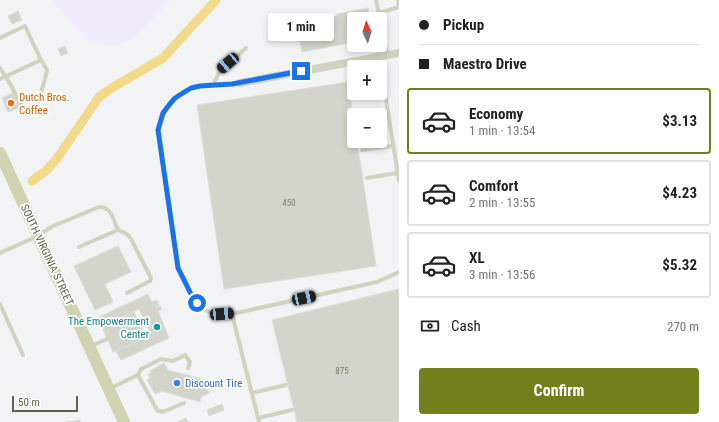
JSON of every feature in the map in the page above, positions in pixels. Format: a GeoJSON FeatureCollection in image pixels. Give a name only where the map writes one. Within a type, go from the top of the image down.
{"type":"FeatureCollection","features":[{"type":"Feature","properties":{"kind":"main road","name":"SOUTH VIRGINIA STREET"},"geometry":{"type":"LineString","coordinates":[[0,153],[124,422]]}},
{"type":"Feature","properties":{"kind":"street"},"geometry":{"type":"LineString","coordinates":[[240,83],[399,53]]}},
{"type":"Feature","properties":{"kind":"lane"},"geometry":{"type":"LineString","coordinates":[[376,0],[379,12],[399,7],[398,0]]}},
{"type":"Feature","properties":{"kind":"lane"},"geometry":{"type":"LineString","coordinates":[[0,38],[25,26],[47,70],[37,105],[33,108],[22,106],[0,68]]}},
{"type":"Feature","properties":{"kind":"lane"},"geometry":{"type":"LineString","coordinates":[[213,85],[220,70],[246,48]]}},
{"type":"Feature","properties":{"kind":"lane"},"geometry":{"type":"LineString","coordinates":[[386,52],[387,56]]}},
{"type":"Feature","properties":{"kind":"lane"},"geometry":{"type":"LineString","coordinates":[[0,79],[41,60]]}},
{"type":"Feature","properties":{"kind":"lane"},"geometry":{"type":"LineString","coordinates":[[240,83],[191,88],[175,98],[163,113],[158,130],[178,268],[192,296],[202,309],[212,313],[232,314],[377,282],[399,272]]}},
{"type":"Feature","properties":{"kind":"lane"},"geometry":{"type":"LineString","coordinates":[[385,100],[399,181]]}},
{"type":"Feature","properties":{"kind":"lane"},"geometry":{"type":"LineString","coordinates":[[362,150],[399,149]]}},
{"type":"Feature","properties":{"kind":"lane"},"geometry":{"type":"LineString","coordinates":[[367,178],[398,173]]}},
{"type":"Feature","properties":{"kind":"lane"},"geometry":{"type":"LineString","coordinates":[[0,252],[38,236],[51,227],[104,206],[109,210],[118,230],[127,234],[131,239],[151,278],[150,281],[127,293]]}},
{"type":"Feature","properties":{"kind":"lane"},"geometry":{"type":"LineString","coordinates":[[79,247],[118,230]]}},
{"type":"Feature","properties":{"kind":"lane"},"geometry":{"type":"LineString","coordinates":[[0,304],[23,355]]}},
{"type":"Feature","properties":{"kind":"lane"},"geometry":{"type":"LineString","coordinates":[[232,314],[259,420],[292,410]]}},
{"type":"Feature","properties":{"kind":"lane"},"geometry":{"type":"LineString","coordinates":[[89,347],[108,339]]}},
{"type":"Feature","properties":{"kind":"lane"},"geometry":{"type":"LineString","coordinates":[[108,389],[138,375],[141,369],[161,359],[173,361],[185,355],[190,362],[188,368]]}},
{"type":"Feature","properties":{"kind":"lane"},"geometry":{"type":"LineString","coordinates":[[138,375],[157,410],[164,412],[184,403]]}},
{"type":"Feature","properties":{"kind":"lane"},"geometry":{"type":"LineString","coordinates":[[252,394],[286,386]]}},
{"type":"Feature","properties":{"kind":"shaded area"},"geometry":{"type":"Polygon","coordinates":[[[50,0],[171,0],[133,39],[118,45],[105,45],[90,42],[50,0]]]}},
{"type":"Feature","properties":{"kind":"building"},"geometry":{"type":"Polygon","coordinates":[[[368,8],[369,12],[347,12],[368,8]]]}},
{"type":"Feature","properties":{"kind":"building"},"geometry":{"type":"Polygon","coordinates":[[[18,11],[22,20],[12,24],[8,16],[18,11]]]}},
{"type":"Feature","properties":{"kind":"building"},"geometry":{"type":"Polygon","coordinates":[[[347,12],[347,43],[302,52],[296,22],[327,15],[328,18],[337,16],[337,14],[347,12]]]}},
{"type":"Feature","properties":{"kind":"building"},"geometry":{"type":"Polygon","coordinates":[[[65,46],[68,53],[61,56],[58,49],[65,46]]]}},
{"type":"Feature","properties":{"kind":"building"},"geometry":{"type":"Polygon","coordinates":[[[347,82],[347,100],[351,100],[352,108],[347,108],[347,148],[358,148],[376,266],[224,289],[197,105],[347,82]]]}},
{"type":"Feature","properties":{"kind":"building","name":"Dutch Bros. Coffee"},"geometry":{"type":"Polygon","coordinates":[[[13,93],[19,108],[8,112],[2,98],[13,93]]]}},
{"type":"Feature","properties":{"kind":"building"},"geometry":{"type":"Polygon","coordinates":[[[118,246],[131,272],[105,284],[113,302],[95,310],[74,266],[118,246]]]}},
{"type":"Feature","properties":{"kind":"building"},"geometry":{"type":"Polygon","coordinates":[[[399,289],[399,422],[297,422],[272,320],[399,289]]]}},
{"type":"Feature","properties":{"kind":"building","name":"The Empowerment Center"},"geometry":{"type":"Polygon","coordinates":[[[148,294],[152,302],[157,300],[159,305],[156,308],[160,306],[162,309],[158,311],[169,338],[121,360],[116,351],[151,334],[139,309],[103,326],[99,317],[148,294]]]}},
{"type":"Feature","properties":{"kind":"building"},"geometry":{"type":"Polygon","coordinates":[[[134,312],[146,337],[113,352],[102,327],[134,312]]]}},
{"type":"Feature","properties":{"kind":"building","name":"Discount Tire"},"geometry":{"type":"Polygon","coordinates":[[[164,363],[168,370],[206,380],[205,385],[209,393],[201,397],[200,402],[162,391],[155,394],[147,380],[150,378],[148,375],[151,373],[150,371],[164,363]]]}},
{"type":"Feature","properties":{"kind":"building"},"geometry":{"type":"Polygon","coordinates":[[[222,404],[224,410],[209,416],[207,410],[222,404]]]}},
{"type":"Feature","properties":{"kind":"building"},"geometry":{"type":"Polygon","coordinates":[[[186,418],[188,422],[177,422],[184,419],[186,418]]]}},
{"type":"Feature","properties":{"kind":"building"},"geometry":{"type":"Polygon","coordinates":[[[80,420],[81,422],[67,422],[80,420]]]}},
{"type":"Feature","properties":{"kind":"waterway"},"geometry":{"type":"LineString","coordinates":[[32,181],[47,170],[58,157],[99,97],[163,58],[216,0]]}},
{"type":"Feature","properties":{"kind":"place","name":"Dutch Bros. Coffee"},"geometry":{"type":"Point","coordinates":[11,103]}},
{"type":"Feature","properties":{"kind":"place","name":"The Empowerment Center"},"geometry":{"type":"Point","coordinates":[157,327]}},
{"type":"Feature","properties":{"kind":"place","name":"Discount Tire"},"geometry":{"type":"Point","coordinates":[177,383]}},
{"type":"Feature","properties":{"kind":"route"},"geometry":{"type":"LineString","coordinates":[[197,303],[178,268],[158,130],[163,113],[175,98],[191,88],[232,84],[301,71]]}}]}
